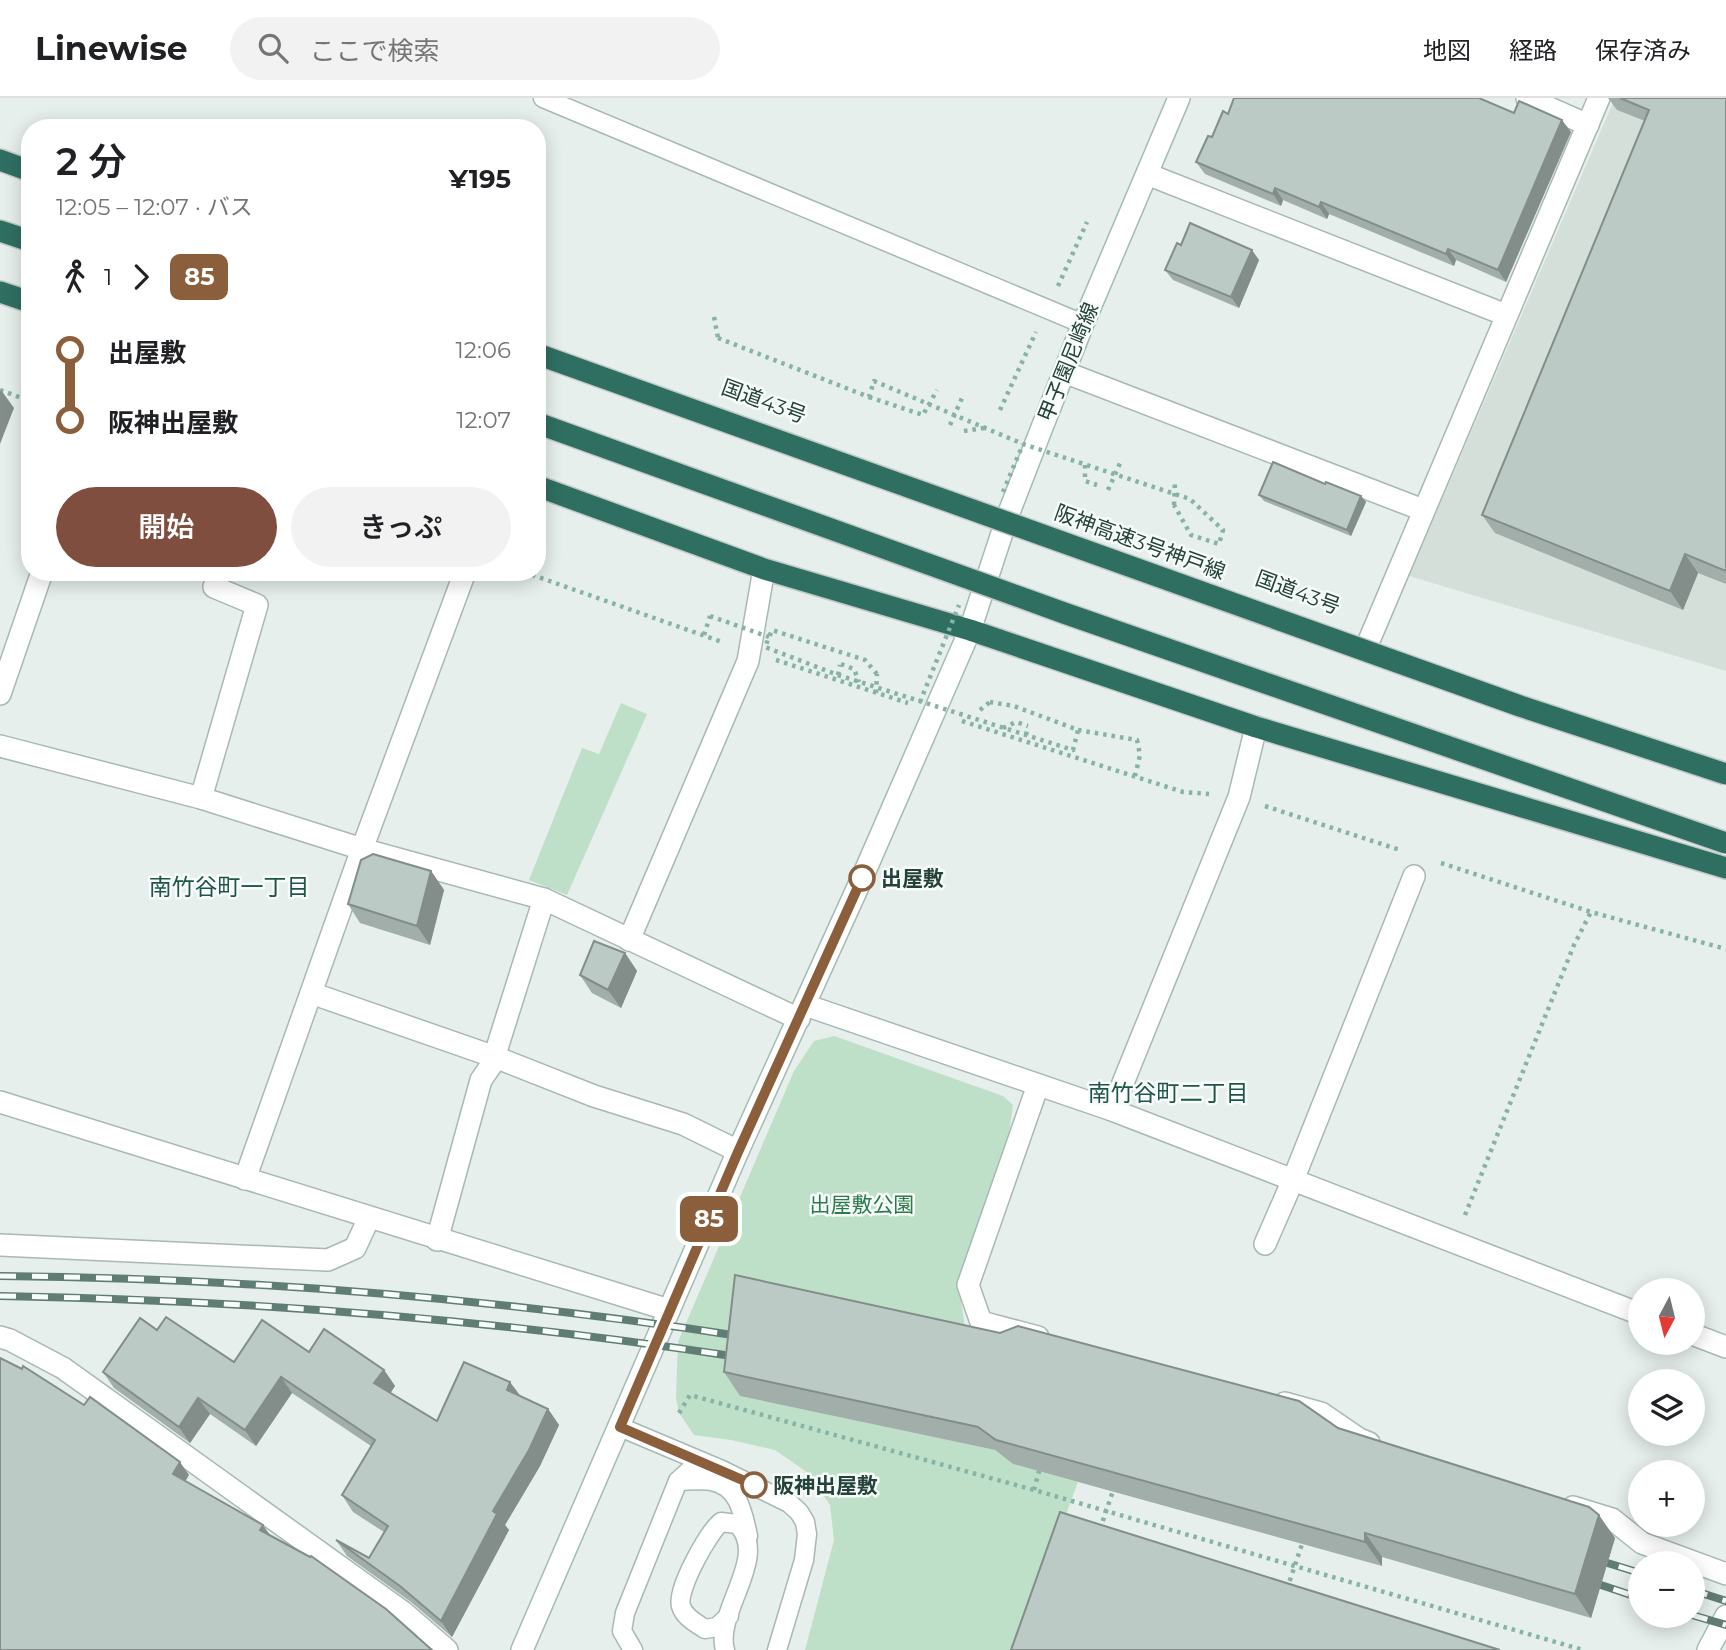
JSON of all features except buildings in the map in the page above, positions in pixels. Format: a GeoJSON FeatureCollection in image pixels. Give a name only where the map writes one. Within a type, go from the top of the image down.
{"type":"FeatureCollection","features":[{"type":"Feature","properties":{"kind":"highway"},"geometry":{"type":"LineString","coordinates":[[0,152],[21,160]]}},
{"type":"Feature","properties":{"kind":"highway"},"geometry":{"type":"LineString","coordinates":[[0,160],[21,168]]}},
{"type":"Feature","properties":{"kind":"highway"},"geometry":{"type":"LineString","coordinates":[[0,231],[21,239]]}},
{"type":"Feature","properties":{"kind":"highway"},"geometry":{"type":"LineString","coordinates":[[0,292],[21,299]]}},
{"type":"Feature","properties":{"kind":"highway","name":"国道43号"},"geometry":{"type":"LineString","coordinates":[[546,348],[1726,772]]}},
{"type":"Feature","properties":{"kind":"highway","name":"阪神高速3号神戸線"},"geometry":{"type":"LineString","coordinates":[[546,357],[1520,706],[1726,772]]}},
{"type":"Feature","properties":{"kind":"highway"},"geometry":{"type":"LineString","coordinates":[[546,426],[1064,613],[1726,843]]}},
{"type":"Feature","properties":{"kind":"highway"},"geometry":{"type":"LineString","coordinates":[[546,489],[764,569],[970,631],[1256,727],[1726,868]]}},
{"type":"Feature","properties":{"kind":"street","name":"甲子園尼崎線"},"geometry":{"type":"LineString","coordinates":[[522,1650],[738,1152],[970,631],[1008,515],[1064,372],[1179,98]]}},
{"type":"Feature","properties":{"kind":"street"},"geometry":{"type":"LineString","coordinates":[[1527,98],[1588,125]]}},
{"type":"Feature","properties":{"kind":"street"},"geometry":{"type":"LineString","coordinates":[[1368,643],[1599,98]]}},
{"type":"Feature","properties":{"kind":"street"},"geometry":{"type":"LineString","coordinates":[[1147,174],[1506,315]]}},
{"type":"Feature","properties":{"kind":"street"},"geometry":{"type":"LineString","coordinates":[[1064,372],[1423,510]]}},
{"type":"Feature","properties":{"kind":"street"},"geometry":{"type":"LineString","coordinates":[[629,940],[748,661],[764,569]]}},
{"type":"Feature","properties":{"kind":"street"},"geometry":{"type":"LineString","coordinates":[[0,694],[39,581]]}},
{"type":"Feature","properties":{"kind":"street"},"geometry":{"type":"LineString","coordinates":[[201,798],[257,606],[214,587],[216,581]]}},
{"type":"Feature","properties":{"kind":"street"},"geometry":{"type":"LineString","coordinates":[[245,1179],[362,849],[462,581]]}},
{"type":"Feature","properties":{"kind":"street"},"geometry":{"type":"LineString","coordinates":[[1112,1110],[1239,797],[1256,727]]}},
{"type":"Feature","properties":{"kind":"street"},"geometry":{"type":"LineString","coordinates":[[0,746],[201,798],[362,849],[544,899],[629,940],[802,1012],[1112,1110],[1628,1309]]}},
{"type":"Feature","properties":{"kind":"street"},"geometry":{"type":"LineString","coordinates":[[1265,1244],[1414,876]]}},
{"type":"Feature","properties":{"kind":"street"},"geometry":{"type":"LineString","coordinates":[[437,1240],[481,1080],[495,1057],[544,899]]}},
{"type":"Feature","properties":{"kind":"street"},"geometry":{"type":"LineString","coordinates":[[311,993],[495,1057],[594,1096],[683,1124],[738,1152]]}},
{"type":"Feature","properties":{"kind":"street"},"geometry":{"type":"LineString","coordinates":[[1038,1085],[968,1285],[981,1322],[1060,1343]]}},
{"type":"Feature","properties":{"kind":"street"},"geometry":{"type":"LineString","coordinates":[[0,1102],[437,1240],[670,1310]]}},
{"type":"Feature","properties":{"kind":"street"},"geometry":{"type":"LineString","coordinates":[[0,1245],[328,1259],[355,1248],[369,1218]]}},
{"type":"Feature","properties":{"kind":"street"},"geometry":{"type":"LineString","coordinates":[[0,1337],[62,1368],[403,1612],[447,1650]]}},
{"type":"Feature","properties":{"kind":"street"},"geometry":{"type":"LineString","coordinates":[[1705,1339],[1726,1347]]}},
{"type":"Feature","properties":{"kind":"street"},"geometry":{"type":"LineString","coordinates":[[1269,1399],[1321,1413],[1359,1439],[1385,1448]]}},
{"type":"Feature","properties":{"kind":"street"},"geometry":{"type":"LineString","coordinates":[[1559,1503],[1612,1519],[1642,1544],[1726,1574]]}},
{"type":"Feature","properties":{"kind":"street"},"geometry":{"type":"LineString","coordinates":[[1708,1650],[1726,1616]]}},
{"type":"Feature","properties":{"kind":"lane"},"geometry":{"type":"LineString","coordinates":[[543,98],[1083,324]]}},
{"type":"Feature","properties":{"kind":"lane"},"geometry":{"type":"LineString","coordinates":[[620,1427],[722,1470],[789,1503],[806,1522],[804,1560],[777,1650]]}},
{"type":"Feature","properties":{"kind":"lane"},"geometry":{"type":"LineString","coordinates":[[633,1650],[622,1631],[625,1614],[678,1481],[690,1471],[707,1467],[722,1470]]}},
{"type":"Feature","properties":{"kind":"lane"},"geometry":{"type":"LineString","coordinates":[[678,1481],[712,1481],[734,1494],[742,1507],[748,1555],[723,1635],[725,1650]]}},
{"type":"Feature","properties":{"kind":"lane"},"geometry":{"type":"LineString","coordinates":[[725,1650],[705,1629],[691,1620],[681,1607],[681,1594],[710,1531],[721,1522],[737,1524],[748,1539]]}},
{"type":"Feature","properties":{"kind":"lane"},"geometry":{"type":"LineString","coordinates":[[705,1629],[717,1627],[729,1616]]}},
{"type":"Feature","properties":{"kind":"path"},"geometry":{"type":"LineString","coordinates":[[714,317],[718,338],[869,397],[923,415],[937,390]]}},
{"type":"Feature","properties":{"kind":"path"},"geometry":{"type":"LineString","coordinates":[[869,397],[874,381],[1023,444],[1085,464],[1190,499],[1223,530],[1219,544],[1191,535],[1174,505],[1175,482]]}},
{"type":"Feature","properties":{"kind":"path"},"geometry":{"type":"LineString","coordinates":[[0,390],[21,398]]}},
{"type":"Feature","properties":{"kind":"path"},"geometry":{"type":"LineString","coordinates":[[950,425],[962,398]]}},
{"type":"Feature","properties":{"kind":"path"},"geometry":{"type":"LineString","coordinates":[[964,431],[984,428]]}},
{"type":"Feature","properties":{"kind":"path"},"geometry":{"type":"LineString","coordinates":[[1108,490],[1121,461]]}},
{"type":"Feature","properties":{"kind":"path"},"geometry":{"type":"LineString","coordinates":[[1085,464],[1084,481],[1097,485]]}},
{"type":"Feature","properties":{"kind":"path"},"geometry":{"type":"LineString","coordinates":[[546,580],[749,651],[1183,792],[1239,797],[1409,852]]}},
{"type":"Feature","properties":{"kind":"path"},"geometry":{"type":"LineString","coordinates":[[704,636],[710,616],[769,637]]}},
{"type":"Feature","properties":{"kind":"path"},"geometry":{"type":"LineString","coordinates":[[876,692],[877,674],[865,660],[772,630],[765,647],[838,675],[859,682],[1003,728],[1027,730]]}},
{"type":"Feature","properties":{"kind":"path"},"geometry":{"type":"LineString","coordinates":[[838,675],[841,664],[855,669],[859,682]]}},
{"type":"Feature","properties":{"kind":"path"},"geometry":{"type":"LineString","coordinates":[[980,710],[990,702],[1014,706],[1078,730],[1138,740],[1140,755],[1135,776]]}},
{"type":"Feature","properties":{"kind":"path"},"geometry":{"type":"LineString","coordinates":[[1003,728],[1016,722],[1027,730],[1073,750],[1078,730]]}},
{"type":"Feature","properties":{"kind":"path"},"geometry":{"type":"LineString","coordinates":[[1435,861],[1591,912],[1726,949]]}},
{"type":"Feature","properties":{"kind":"path"},"geometry":{"type":"LineString","coordinates":[[1454,1242],[1574,945],[1591,912]]}},
{"type":"Feature","properties":{"kind":"path"},"geometry":{"type":"LineString","coordinates":[[679,1413],[690,1395],[1034,1490],[1583,1650]]}},
{"type":"Feature","properties":{"kind":"path"},"geometry":{"type":"LineString","coordinates":[[1034,1490],[1039,1471]]}},
{"type":"Feature","properties":{"kind":"path"},"geometry":{"type":"LineString","coordinates":[[1097,1538],[1113,1491]]}},
{"type":"Feature","properties":{"kind":"path"},"geometry":{"type":"LineString","coordinates":[[1285,1597],[1303,1544]]}},
{"type":"Feature","properties":{"kind":"shaded area"},"geometry":{"type":"Polygon","coordinates":[[[1615,98],[1726,98],[1726,671],[1409,576],[1615,98]]]}},
{"type":"Feature","properties":{"kind":"green space"},"geometry":{"type":"Polygon","coordinates":[[[621,703],[647,714],[567,895],[529,880],[582,748],[599,754],[621,703]]]}},
{"type":"Feature","properties":{"kind":"green space","name":"出屋敷公園"},"geometry":{"type":"Polygon","coordinates":[[[834,1036],[1003,1096],[1013,1105],[1009,1134],[958,1280],[968,1348],[741,1396],[995,1450],[1013,1464],[1078,1482],[1016,1650],[805,1650],[834,1540],[830,1505],[808,1473],[775,1450],[694,1435],[679,1413],[676,1398],[678,1342],[794,1071],[814,1041],[834,1036]]]}},
{"type":"Feature","properties":{"kind":"railway"},"geometry":{"type":"LineString","coordinates":[[0,1276],[187,1281],[374,1293],[560,1312],[746,1337]]}},
{"type":"Feature","properties":{"kind":"railway"},"geometry":{"type":"LineString","coordinates":[[0,1296],[187,1302],[374,1314],[560,1333],[745,1358]]}},
{"type":"Feature","properties":{"kind":"railway"},"geometry":{"type":"LineString","coordinates":[[1588,1557],[1628,1569]]}},
{"type":"Feature","properties":{"kind":"railway"},"geometry":{"type":"LineString","coordinates":[[1583,1579],[1628,1594]]}},
{"type":"Feature","properties":{"kind":"railway"},"geometry":{"type":"LineString","coordinates":[[1705,1594],[1726,1601]]}},
{"type":"Feature","properties":{"kind":"railway"},"geometry":{"type":"LineString","coordinates":[[1705,1619],[1726,1625]]}},
{"type":"Feature","properties":{"kind":"bus line","name":"85"},"geometry":{"type":"LineString","coordinates":[[754,1485],[620,1427],[738,1152],[862,878]]}},
{"type":"Feature","properties":{"kind":"place","name":"出屋敷"},"geometry":{"type":"Point","coordinates":[862,878]}},
{"type":"Feature","properties":{"kind":"place","name":"阪神出屋敷"},"geometry":{"type":"Point","coordinates":[754,1485]}},
{"type":"Feature","properties":{"kind":"district","name":"南竹谷町一丁目"},"geometry":{"type":"Point","coordinates":[229,887]}},
{"type":"Feature","properties":{"kind":"district","name":"南竹谷町二丁目"},"geometry":{"type":"Point","coordinates":[1168,1093]}}]}
